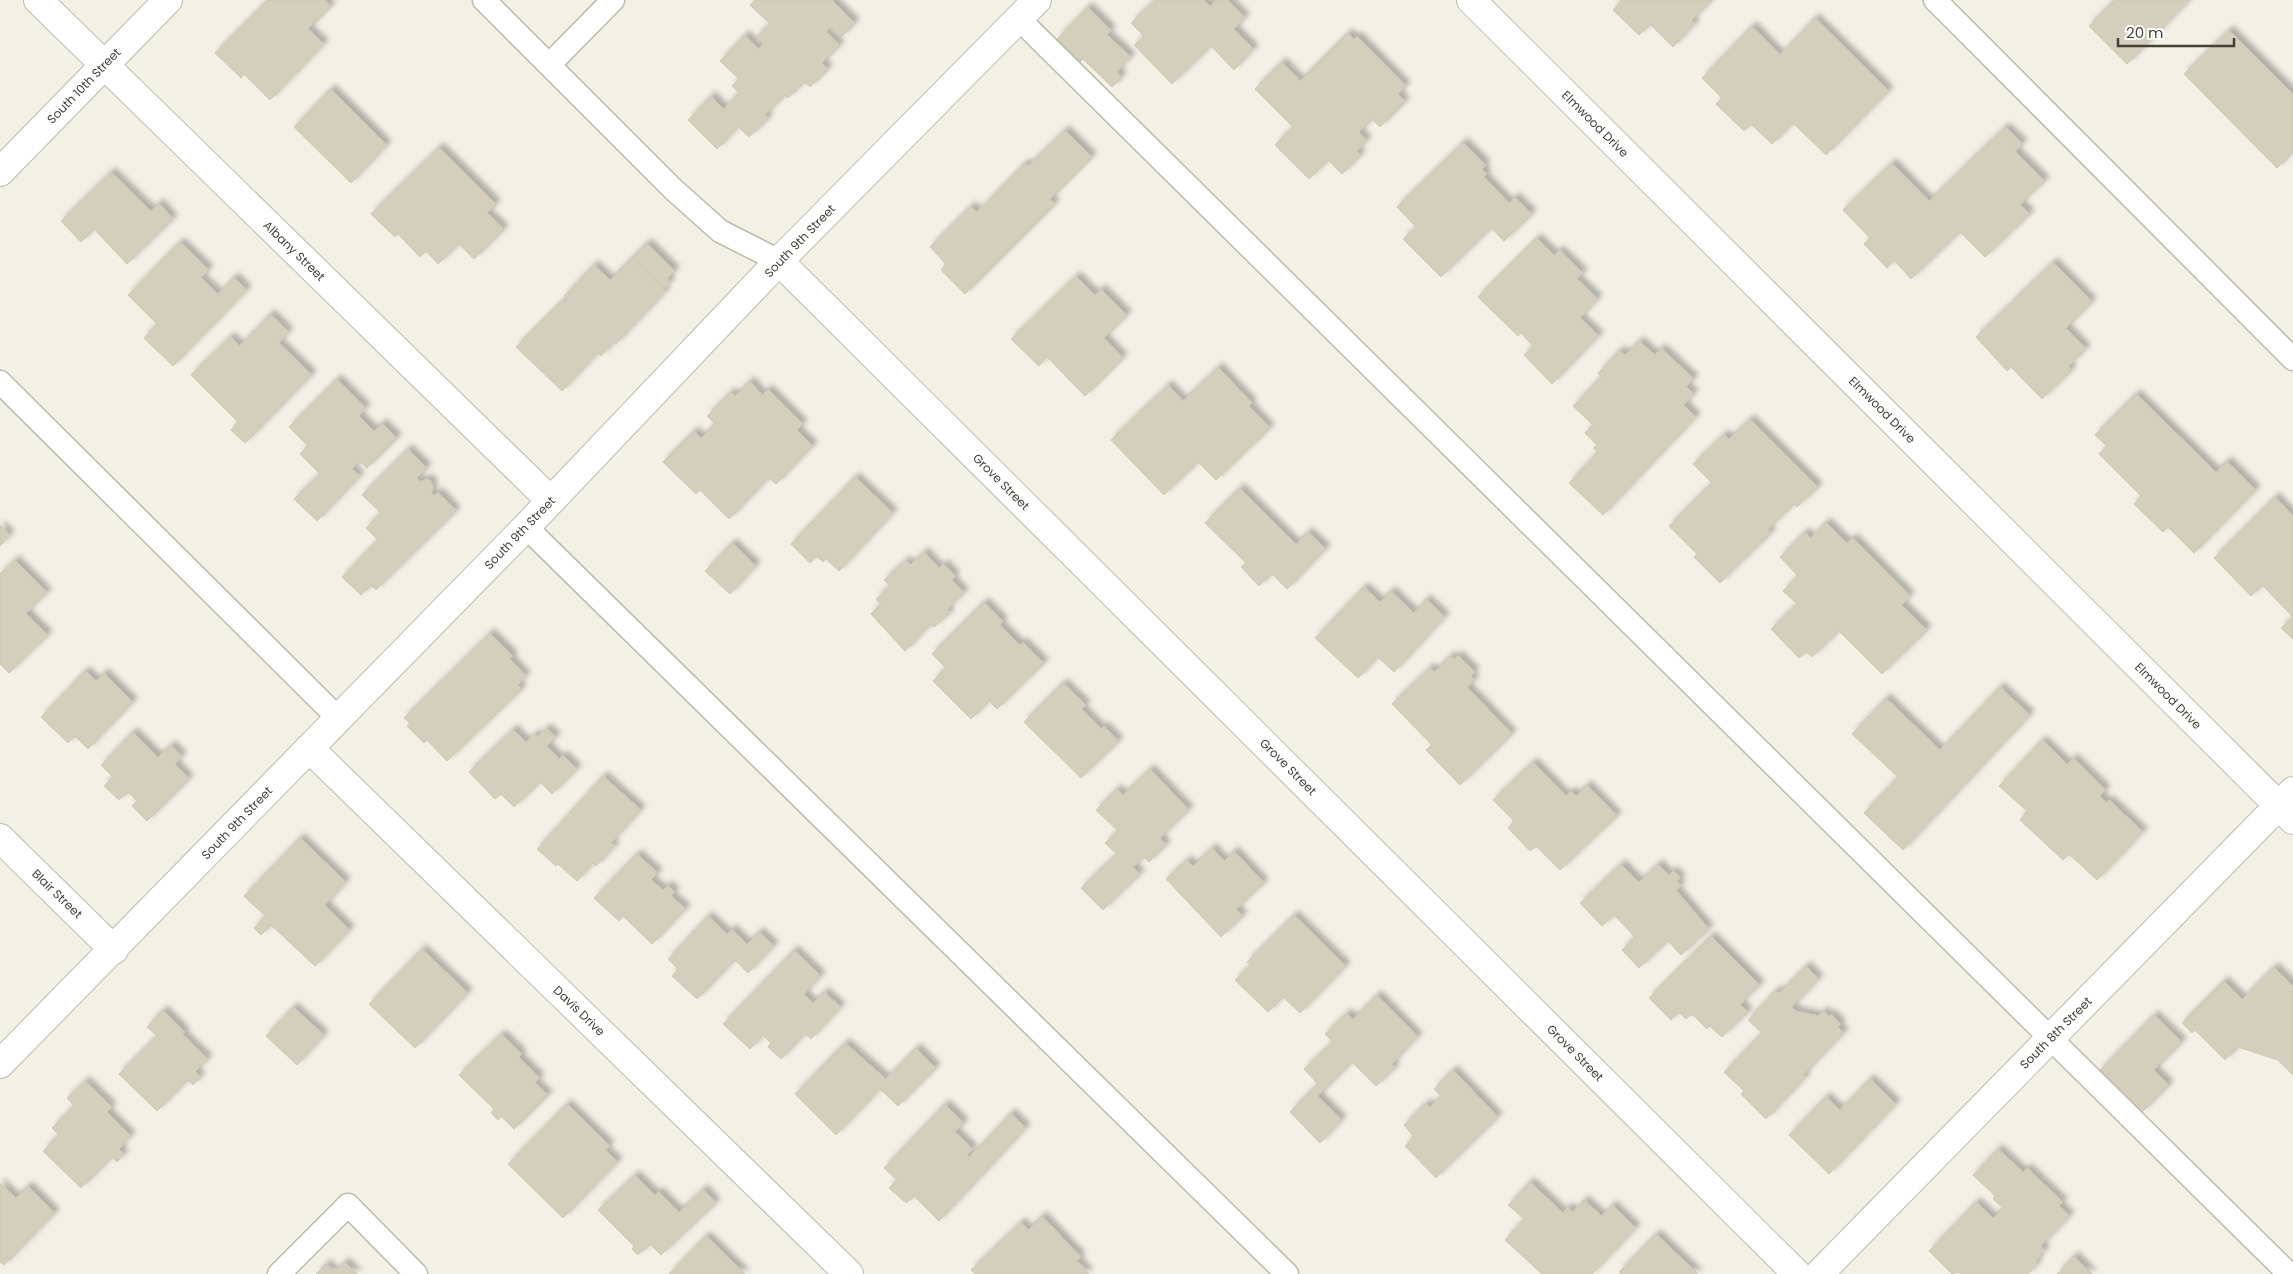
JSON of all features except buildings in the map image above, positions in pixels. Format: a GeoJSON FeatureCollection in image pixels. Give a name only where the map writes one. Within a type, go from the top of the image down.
{"type":"FeatureCollection","features":[{"type":"Feature","properties":{"kind":"street","name":"Albany Street"},"geometry":{"type":"LineString","coordinates":[[38,0],[103,66],[551,501]]}},
{"type":"Feature","properties":{"kind":"street","name":"South 10th Street"},"geometry":{"type":"LineString","coordinates":[[0,172],[168,0]]}},
{"type":"Feature","properties":{"kind":"street","name":"Elmwood Drive"},"geometry":{"type":"LineString","coordinates":[[1471,0],[2288,806]]}},
{"type":"Feature","properties":{"kind":"street","name":"South 9th Street"},"geometry":{"type":"LineString","coordinates":[[0,1064],[114,950],[526,527],[779,261],[1028,9]]}},
{"type":"Feature","properties":{"kind":"street","name":"Grove Street"},"geometry":{"type":"LineString","coordinates":[[779,261],[1797,1274]]}},
{"type":"Feature","properties":{"kind":"street","name":"Davis Drive"},"geometry":{"type":"LineString","coordinates":[[309,748],[849,1274]]}},
{"type":"Feature","properties":{"kind":"street","name":"South 8th Street"},"geometry":{"type":"LineString","coordinates":[[1819,1274],[2050,1039],[2288,806]]}},
{"type":"Feature","properties":{"kind":"street","name":"Blair Street"},"geometry":{"type":"LineString","coordinates":[[0,838],[114,950]]}},
{"type":"Feature","properties":{"kind":"lane"},"geometry":{"type":"LineString","coordinates":[[484,0],[673,189],[720,231],[779,261]]}},
{"type":"Feature","properties":{"kind":"lane"},"geometry":{"type":"LineString","coordinates":[[549,65],[613,0]]}},
{"type":"Feature","properties":{"kind":"lane"},"geometry":{"type":"LineString","coordinates":[[1935,0],[2293,359]]}},
{"type":"Feature","properties":{"kind":"lane"},"geometry":{"type":"LineString","coordinates":[[1028,9],[2050,1039],[2289,1274]]}},
{"type":"Feature","properties":{"kind":"lane"},"geometry":{"type":"LineString","coordinates":[[0,382],[338,718]]}},
{"type":"Feature","properties":{"kind":"lane"},"geometry":{"type":"LineString","coordinates":[[526,527],[1287,1274]]}},
{"type":"Feature","properties":{"kind":"lane"},"geometry":{"type":"LineString","coordinates":[[279,1274],[348,1205],[416,1274]]}}]}
